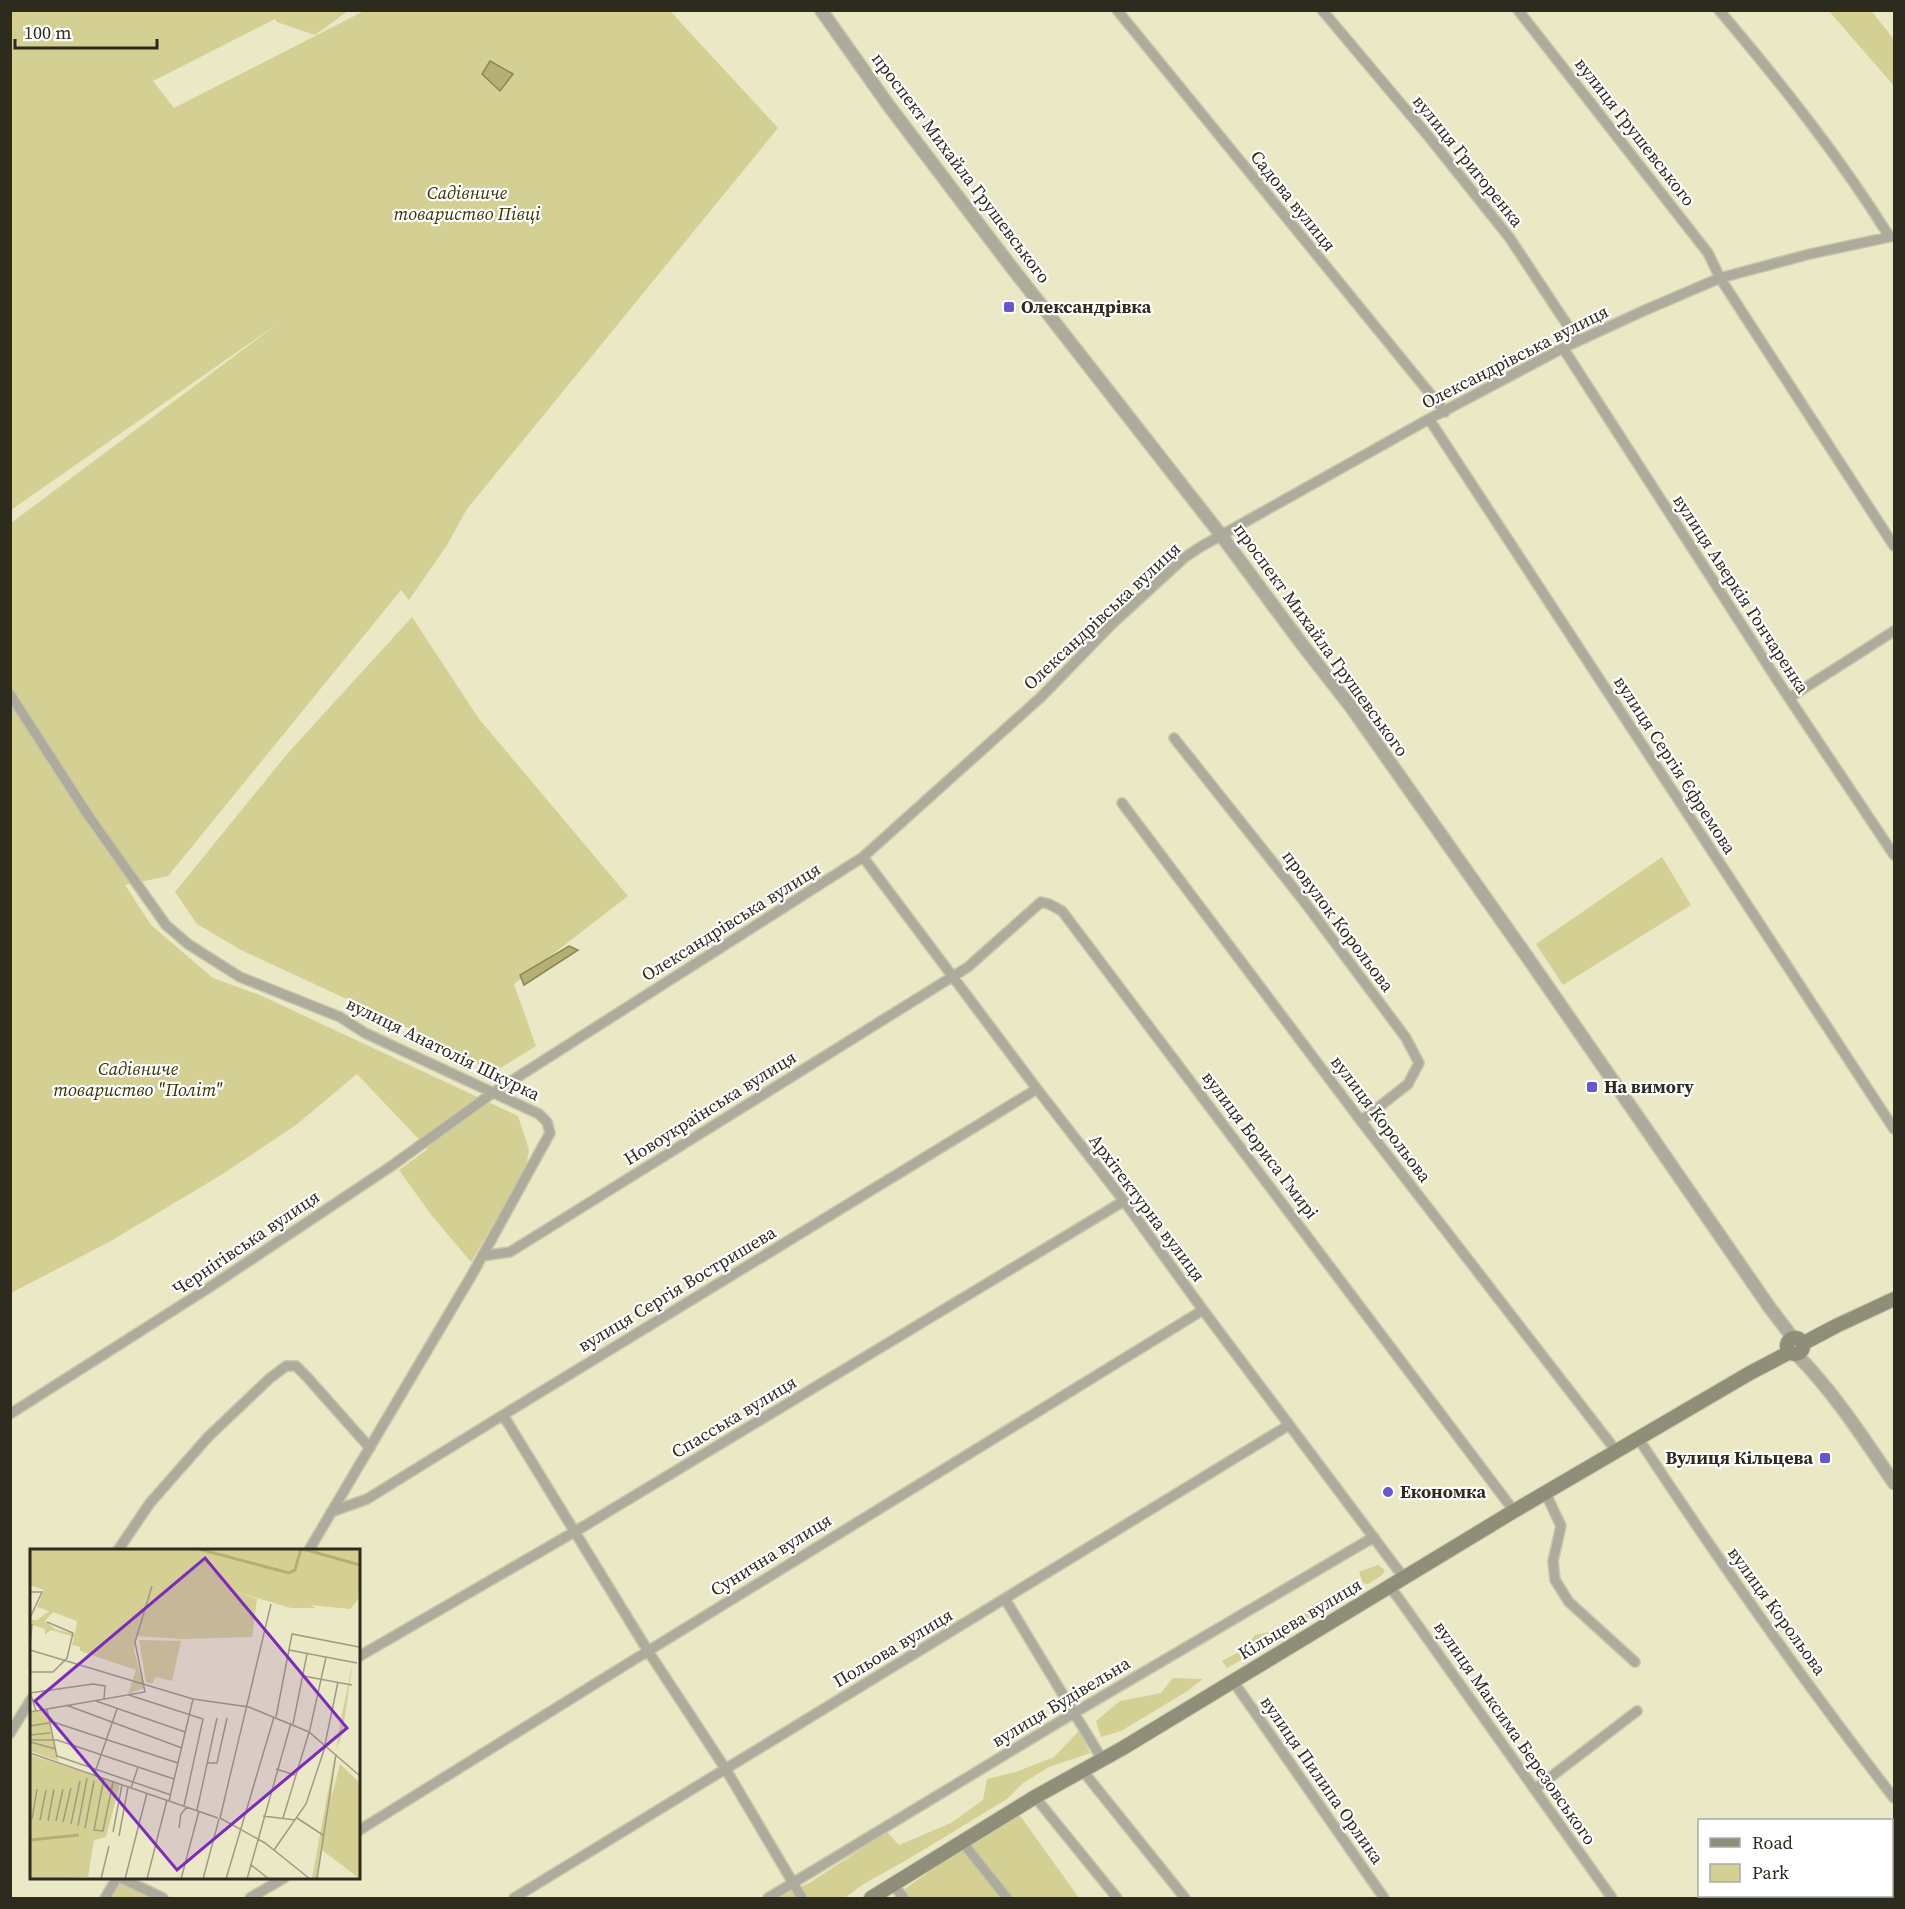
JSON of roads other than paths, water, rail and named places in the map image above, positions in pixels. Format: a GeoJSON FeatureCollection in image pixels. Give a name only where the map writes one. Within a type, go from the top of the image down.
{"type":"FeatureCollection","features":[{"type":"Feature","properties":{"kind":"main road","name":"Кільцева вулиця"},"geometry":{"type":"LineString","coordinates":[[871,1899],[1035,1797],[1638,1438],[1795,1346],[1894,1299]]}},
{"type":"Feature","properties":{"kind":"street","name":"проспект Михайла Грушевського"},"geometry":{"type":"LineString","coordinates":[[821,10],[889,106],[1009,264],[1221,535],[1351,707],[1528,958],[1795,1346],[1894,1483]]}},
{"type":"Feature","properties":{"kind":"street","name":"Садова вулиця"},"geometry":{"type":"LineString","coordinates":[[1117,10],[1445,412]]}},
{"type":"Feature","properties":{"kind":"street","name":"вулиця Григоренка"},"geometry":{"type":"LineString","coordinates":[[1322,10],[1429,137],[1509,237],[1578,341]]}},
{"type":"Feature","properties":{"kind":"street","name":"вулиця Грушевського"},"geometry":{"type":"LineString","coordinates":[[1518,10],[1708,253],[1720,278],[1894,546]]}},
{"type":"Feature","properties":{"kind":"street"},"geometry":{"type":"LineString","coordinates":[[1719,10],[1778,81],[1892,236]]}},
{"type":"Feature","properties":{"kind":"street","name":"Олександрівська вулиця"},"geometry":{"type":"LineString","coordinates":[[494,1092],[863,857],[1041,697],[1112,625],[1185,557],[1429,419],[1578,341],[1720,278],[1892,236]]}},
{"type":"Feature","properties":{"kind":"street","name":"вулиця Аверкія Гончаренка"},"geometry":{"type":"LineString","coordinates":[[1563,348],[1789,698],[1894,855]]}},
{"type":"Feature","properties":{"kind":"street","name":"вулиця Сергія Єфремова"},"geometry":{"type":"LineString","coordinates":[[1429,419],[1894,1129]]}},
{"type":"Feature","properties":{"kind":"street"},"geometry":{"type":"LineString","coordinates":[[1789,698],[1894,631]]}},
{"type":"Feature","properties":{"kind":"street","name":"вулиця Анатолія Шкурка"},"geometry":{"type":"LineString","coordinates":[[10,694],[34,728],[65,780],[145,897],[166,925],[188,944],[240,977],[339,1017],[364,1033],[539,1113],[547,1122],[550,1133],[482,1256],[310,1549]]}},
{"type":"Feature","properties":{"kind":"street","name":"провулок Корольова"},"geometry":{"type":"LineString","coordinates":[[1174,738],[1303,900],[1406,1038],[1419,1063],[1408,1084],[1361,1121]]}},
{"type":"Feature","properties":{"kind":"street","name":"вулиця Корольова"},"geometry":{"type":"LineString","coordinates":[[1122,803],[1361,1121],[1617,1452]]}},
{"type":"Feature","properties":{"kind":"street","name":"Архітектурна вулиця"},"geometry":{"type":"LineString","coordinates":[[863,857],[1036,1089],[1124,1201],[1404,1578]]}},
{"type":"Feature","properties":{"kind":"street","name":"вулиця Бориса Гмирі"},"geometry":{"type":"LineString","coordinates":[[952,977],[968,967],[1041,902],[1062,910],[1514,1511]]}},
{"type":"Feature","properties":{"kind":"street","name":"Новоукраїнська вулиця"},"geometry":{"type":"LineString","coordinates":[[482,1256],[510,1252],[952,977]]}},
{"type":"Feature","properties":{"kind":"street","name":"вулиця Сергія Востришева"},"geometry":{"type":"LineString","coordinates":[[332,1512],[367,1499],[1036,1089]]}},
{"type":"Feature","properties":{"kind":"street","name":"Чернігівська вулиця"},"geometry":{"type":"LineString","coordinates":[[10,1414],[210,1287],[390,1167],[494,1092]]}},
{"type":"Feature","properties":{"kind":"street","name":"Спасська вулиця"},"geometry":{"type":"LineString","coordinates":[[360,1656],[576,1531],[1124,1201]]}},
{"type":"Feature","properties":{"kind":"street","name":"Сунична вулиця"},"geometry":{"type":"LineString","coordinates":[[360,1830],[1203,1310]]}},
{"type":"Feature","properties":{"kind":"street"},"geometry":{"type":"LineString","coordinates":[[119,1549],[150,1503],[208,1437],[286,1366],[296,1366],[370,1448]]}},
{"type":"Feature","properties":{"kind":"street"},"geometry":{"type":"LineString","coordinates":[[504,1415],[648,1651],[725,1768],[802,1899]]}},
{"type":"Feature","properties":{"kind":"street","name":"Польова вулиця"},"geometry":{"type":"LineString","coordinates":[[514,1899],[1289,1425]]}},
{"type":"Feature","properties":{"kind":"street","name":"вулиця Корольова"},"geometry":{"type":"LineString","coordinates":[[1638,1438],[1716,1555],[1894,1798]]}},
{"type":"Feature","properties":{"kind":"street"},"geometry":{"type":"LineString","coordinates":[[1546,1494],[1561,1526],[1554,1561],[1555,1580],[1569,1602],[1635,1662]]}},
{"type":"Feature","properties":{"kind":"street","name":"вулиця Будівельна"},"geometry":{"type":"LineString","coordinates":[[768,1899],[1074,1713],[1374,1537]]}},
{"type":"Feature","properties":{"kind":"street","name":"вулиця Максима Березовського"},"geometry":{"type":"LineString","coordinates":[[1389,1587],[1612,1899]]}},
{"type":"Feature","properties":{"kind":"street"},"geometry":{"type":"LineString","coordinates":[[1005,1599],[1102,1759]]}},
{"type":"Feature","properties":{"kind":"street","name":"вулиця Пилипа Орлика"},"geometry":{"type":"LineString","coordinates":[[1233,1681],[1384,1899]]}},
{"type":"Feature","properties":{"kind":"street"},"geometry":{"type":"LineString","coordinates":[[10,1733],[30,1701]]}},
{"type":"Feature","properties":{"kind":"street"},"geometry":{"type":"LineString","coordinates":[[1535,1789],[1637,1711]]}},
{"type":"Feature","properties":{"kind":"street"},"geometry":{"type":"LineString","coordinates":[[1082,1770],[1185,1899]]}},
{"type":"Feature","properties":{"kind":"street"},"geometry":{"type":"LineString","coordinates":[[1035,1797],[1117,1899]]}},
{"type":"Feature","properties":{"kind":"street"},"geometry":{"type":"LineString","coordinates":[[963,1843],[1007,1899]]}},
{"type":"Feature","properties":{"kind":"street"},"geometry":{"type":"LineString","coordinates":[[105,1899],[118,1879]]}},
{"type":"Feature","properties":{"kind":"street"},"geometry":{"type":"LineString","coordinates":[[121,1879],[163,1899]]}},
{"type":"Feature","properties":{"kind":"street"},"geometry":{"type":"LineString","coordinates":[[250,1899],[282,1879]]}},
{"type":"Feature","properties":{"kind":"street"},"geometry":{"type":"LineString","coordinates":[[892,1885],[904,1899]]}},
{"type":"Feature","properties":{"kind":"place","name":"Олександрівка"},"geometry":{"type":"Point","coordinates":[1009,307]}},
{"type":"Feature","properties":{"kind":"place","name":"На вимогу"},"geometry":{"type":"Point","coordinates":[1592,1087]}},
{"type":"Feature","properties":{"kind":"place","name":"Вулиця Кільцева"},"geometry":{"type":"Point","coordinates":[1825,1458]}},
{"type":"Feature","properties":{"kind":"place","name":"Економка"},"geometry":{"type":"Point","coordinates":[1388,1492]}},
{"type":"Feature","properties":{"kind":"park label","name":"Садівниче товариство Півці"},"geometry":{"type":"Point","coordinates":[467,203]}},
{"type":"Feature","properties":{"kind":"park label","name":"Садівниче товариство \"Політ\""},"geometry":{"type":"Point","coordinates":[138,1079]}}]}
